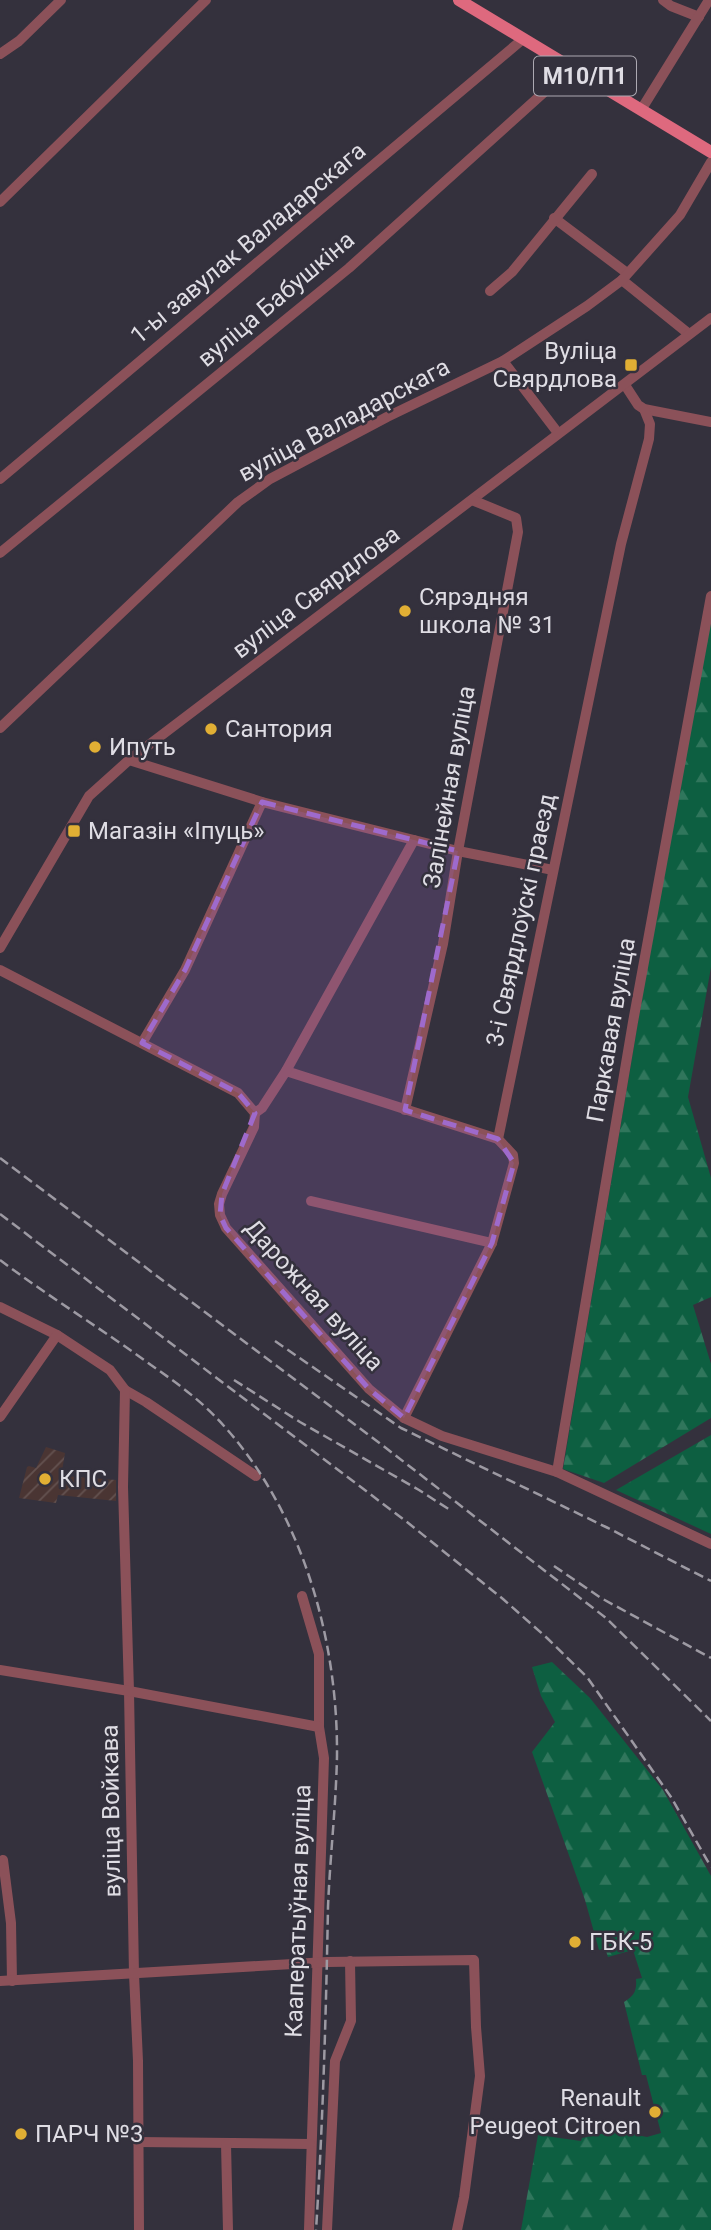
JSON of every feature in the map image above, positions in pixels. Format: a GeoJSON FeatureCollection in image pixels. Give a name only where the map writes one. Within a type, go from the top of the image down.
{"type":"FeatureCollection","features":[{"type":"Feature","properties":{"kind":"main road","name":"М10/П1"},"geometry":{"type":"LineString","coordinates":[[459,0],[711,152]]}},
{"type":"Feature","properties":{"kind":"street"},"geometry":{"type":"LineString","coordinates":[[0,54],[19,41],[61,0]]}},
{"type":"Feature","properties":{"kind":"street"},"geometry":{"type":"LineString","coordinates":[[0,202],[206,0]]}},
{"type":"Feature","properties":{"kind":"street"},"geometry":{"type":"LineString","coordinates":[[663,0],[699,17]]}},
{"type":"Feature","properties":{"kind":"street"},"geometry":{"type":"LineString","coordinates":[[641,110],[709,0]]}},
{"type":"Feature","properties":{"kind":"street","name":"1-ы завулак Валадарскага"},"geometry":{"type":"LineString","coordinates":[[0,479],[523,39]]}},
{"type":"Feature","properties":{"kind":"street","name":"вуліца Бабушкіна"},"geometry":{"type":"LineString","coordinates":[[0,554],[349,268],[572,68]]}},
{"type":"Feature","properties":{"kind":"street","name":"вуліца Валадарскага"},"geometry":{"type":"LineString","coordinates":[[0,728],[238,502],[270,479],[387,416],[503,360],[587,306],[625,276],[680,215],[711,162]]}},
{"type":"Feature","properties":{"kind":"street"},"geometry":{"type":"LineString","coordinates":[[490,291],[512,272],[592,174]]}},
{"type":"Feature","properties":{"kind":"street"},"geometry":{"type":"LineString","coordinates":[[554,218],[625,276],[689,334]]}},
{"type":"Feature","properties":{"kind":"street","name":"вуліца Свярдлова"},"geometry":{"type":"LineString","coordinates":[[0,948],[89,796],[129,760],[711,318]]}},
{"type":"Feature","properties":{"kind":"street"},"geometry":{"type":"LineString","coordinates":[[503,360],[558,433]]}},
{"type":"Feature","properties":{"kind":"street"},"geometry":{"type":"LineString","coordinates":[[625,385],[638,405],[644,409],[711,422]]}},
{"type":"Feature","properties":{"kind":"street","name":"3-і Свярдлоўскі праезд"},"geometry":{"type":"LineString","coordinates":[[498,1139],[621,544],[649,439],[650,424],[644,409]]}},
{"type":"Feature","properties":{"kind":"street","name":"Залінейная вуліца"},"geometry":{"type":"LineString","coordinates":[[405,1110],[443,944],[518,524],[516,518],[472,500]]}},
{"type":"Feature","properties":{"kind":"street","name":"Паркавая вуліца"},"geometry":{"type":"LineString","coordinates":[[557,1472],[635,1009],[711,596]]}},
{"type":"Feature","properties":{"kind":"street"},"geometry":{"type":"LineString","coordinates":[[129,760],[262,802],[458,851],[553,870]]}},
{"type":"Feature","properties":{"kind":"street"},"geometry":{"type":"LineString","coordinates":[[142,1043],[185,970],[262,802]]}},
{"type":"Feature","properties":{"kind":"street"},"geometry":{"type":"LineString","coordinates":[[0,970],[238,1093],[255,1113],[262,1108],[286,1071],[414,840]]}},
{"type":"Feature","properties":{"kind":"street"},"geometry":{"type":"LineString","coordinates":[[286,1071],[498,1139],[513,1155],[514,1163],[492,1243],[404,1418]]}},
{"type":"Feature","properties":{"kind":"street","name":"Дарожная вуліца"},"geometry":{"type":"LineString","coordinates":[[255,1113],[254,1127],[219,1204],[220,1215],[226,1228],[389,1408],[442,1436],[557,1472],[711,1544]]}},
{"type":"Feature","properties":{"kind":"street"},"geometry":{"type":"LineString","coordinates":[[311,1201],[492,1243]]}},
{"type":"Feature","properties":{"kind":"street"},"geometry":{"type":"LineString","coordinates":[[0,1307],[57,1335],[110,1370],[125,1390],[256,1476]]}},
{"type":"Feature","properties":{"kind":"street"},"geometry":{"type":"LineString","coordinates":[[0,1417],[57,1335]]}},
{"type":"Feature","properties":{"kind":"street","name":"вуліца Войкава"},"geometry":{"type":"LineString","coordinates":[[125,1390],[123,1487],[138,2061],[139,2230]]}},
{"type":"Feature","properties":{"kind":"street","name":"Кааператыўная вуліца"},"geometry":{"type":"LineString","coordinates":[[302,1596],[319,1654],[319,1727],[324,1758],[309,2230]]}},
{"type":"Feature","properties":{"kind":"street"},"geometry":{"type":"LineString","coordinates":[[0,1670],[319,1727]]}},
{"type":"Feature","properties":{"kind":"street"},"geometry":{"type":"LineString","coordinates":[[3,1860],[11,1923],[12,1981]]}},
{"type":"Feature","properties":{"kind":"street"},"geometry":{"type":"LineString","coordinates":[[0,1982],[317,1962],[474,1960],[480,2076],[457,2230]]}},
{"type":"Feature","properties":{"kind":"street"},"geometry":{"type":"LineString","coordinates":[[327,2230],[335,2061],[351,2021],[350,1961]]}},
{"type":"Feature","properties":{"kind":"street"},"geometry":{"type":"LineString","coordinates":[[138,2142],[310,2144]]}},
{"type":"Feature","properties":{"kind":"street"},"geometry":{"type":"LineString","coordinates":[[226,2144],[228,2230]]}},
{"type":"Feature","properties":{"kind":"highlighted area"},"geometry":{"type":"Polygon","coordinates":[[[262,802],[458,851],[405,1110],[498,1139],[514,1163],[492,1243],[404,1418],[369,1389],[226,1228],[220,1215],[222,1194],[255,1113],[238,1093],[142,1043],[185,970],[262,802]]]}},
{"type":"Feature","properties":{"kind":"shaded area"},"geometry":{"type":"Polygon","coordinates":[[[46,1447],[65,1453],[62,1471],[66,1476],[116,1480],[116,1501],[58,1495],[56,1503],[19,1498],[27,1467],[36,1468],[46,1447]]]}},
{"type":"Feature","properties":{"kind":"green space"},"geometry":{"type":"Polygon","coordinates":[[[711,620],[711,967],[688,1097],[711,1178],[711,1297],[693,1305],[711,1364],[711,1418],[604,1483],[563,1469],[649,956],[711,620]]]}},
{"type":"Feature","properties":{"kind":"green space"},"geometry":{"type":"Polygon","coordinates":[[[711,1435],[711,1534],[616,1490],[711,1435]]]}},
{"type":"Feature","properties":{"kind":"green space"},"geometry":{"type":"Polygon","coordinates":[[[552,1662],[590,1698],[663,1790],[711,1876],[711,2230],[521,2230],[538,2135],[581,2141],[582,2138],[615,2131],[647,2137],[661,2133],[646,2075],[642,2075],[624,2002],[634,1993],[636,1979],[642,1978],[633,1950],[608,1957],[605,1948],[599,1950],[585,1900],[532,1752],[555,1722],[541,1696],[532,1667],[552,1662]]]}},
{"type":"Feature","properties":{"kind":"railway"},"geometry":{"type":"LineString","coordinates":[[0,1158],[382,1445],[606,1618],[711,1721]]}},
{"type":"Feature","properties":{"kind":"railway"},"geometry":{"type":"LineString","coordinates":[[0,1214],[407,1522],[547,1638],[587,1677],[671,1797],[711,1867]]}},
{"type":"Feature","properties":{"kind":"railway"},"geometry":{"type":"LineString","coordinates":[[0,1260],[170,1379],[216,1417],[252,1461],[275,1498],[295,1538],[310,1581],[323,1624],[331,1668],[337,1756],[328,1907],[316,2230]]}},
{"type":"Feature","properties":{"kind":"railway"},"geometry":{"type":"LineString","coordinates":[[275,1341],[401,1428],[711,1581]]}},
{"type":"Feature","properties":{"kind":"railway"},"geometry":{"type":"LineString","coordinates":[[234,1380],[450,1510]]}},
{"type":"Feature","properties":{"kind":"railway"},"geometry":{"type":"LineString","coordinates":[[554,1566],[601,1598],[711,1658]]}},
{"type":"Feature","properties":{"kind":"place","name":"Вуліца Свярдлова"},"geometry":{"type":"Point","coordinates":[631,365]}},
{"type":"Feature","properties":{"kind":"place","name":"Сярэдняя школа № 31"},"geometry":{"type":"Point","coordinates":[405,611]}},
{"type":"Feature","properties":{"kind":"place","name":"Сантория"},"geometry":{"type":"Point","coordinates":[211,729]}},
{"type":"Feature","properties":{"kind":"place","name":"Ипуть"},"geometry":{"type":"Point","coordinates":[95,747]}},
{"type":"Feature","properties":{"kind":"place","name":"Магазін «Іпуць»"},"geometry":{"type":"Point","coordinates":[74,831]}},
{"type":"Feature","properties":{"kind":"place","name":"КПС"},"geometry":{"type":"Point","coordinates":[45,1479]}},
{"type":"Feature","properties":{"kind":"place","name":"ГБК-5"},"geometry":{"type":"Point","coordinates":[575,1942]}},
{"type":"Feature","properties":{"kind":"place","name":"Renault Peugeot Citroen"},"geometry":{"type":"Point","coordinates":[655,2112]}},
{"type":"Feature","properties":{"kind":"place","name":"ПАРЧ №3"},"geometry":{"type":"Point","coordinates":[21,2134]}}]}
